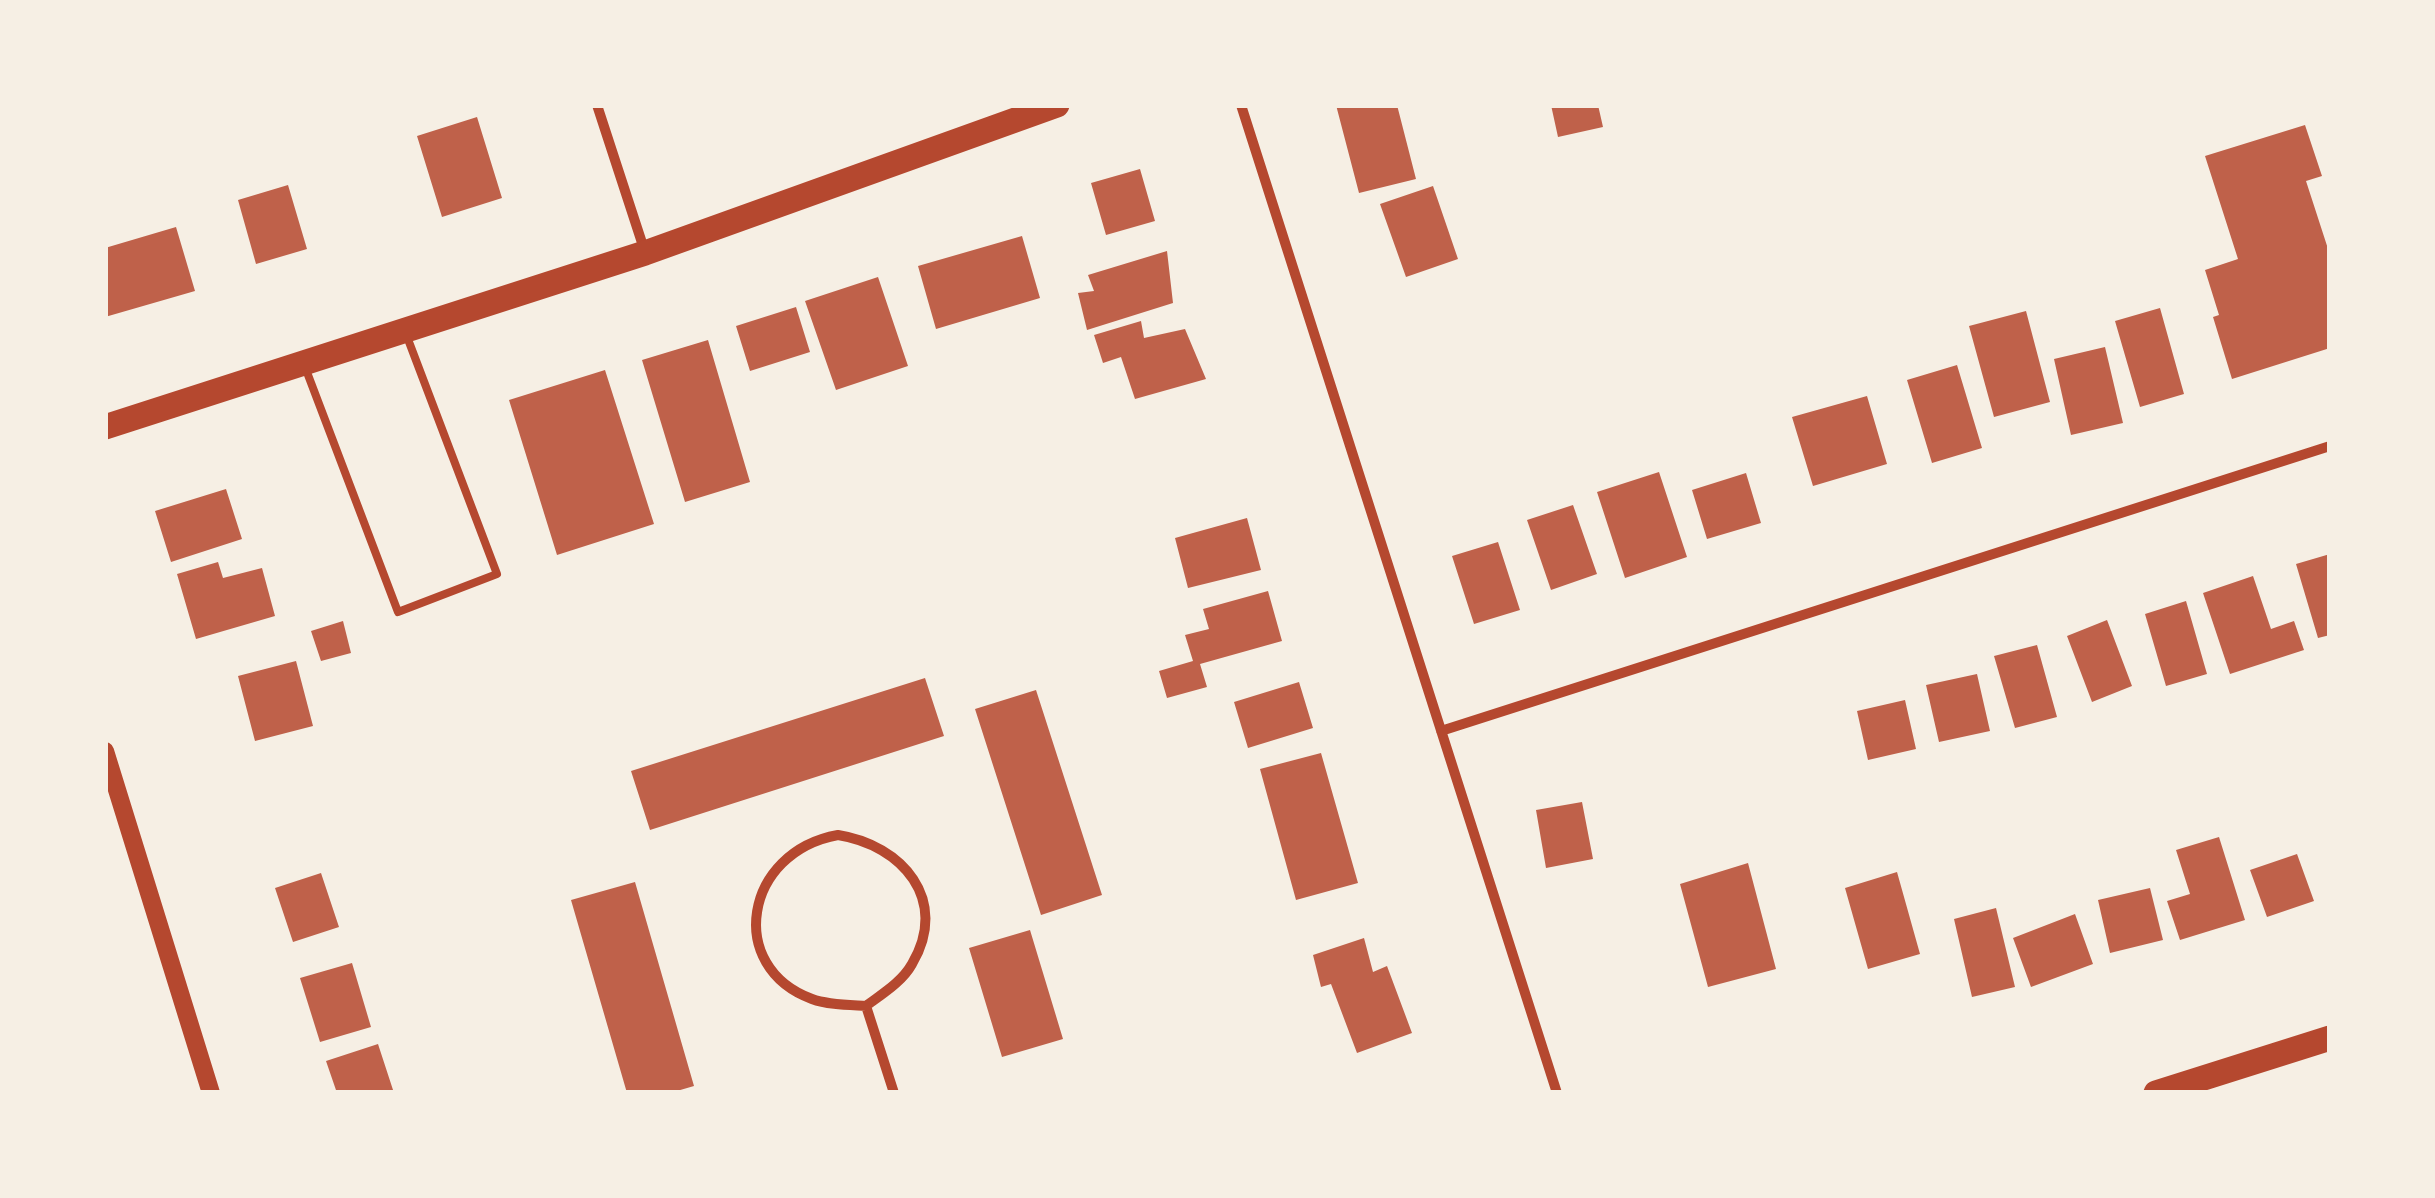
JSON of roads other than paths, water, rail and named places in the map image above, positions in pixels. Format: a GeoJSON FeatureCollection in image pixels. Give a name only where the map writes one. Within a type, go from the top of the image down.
{"type":"FeatureCollection","features":[{"type":"Feature","properties":{"kind":"main road"},"geometry":{"type":"LineString","coordinates":[[105,427],[645,253],[1057,105]]}},
{"type":"Feature","properties":{"kind":"main road"},"geometry":{"type":"LineString","coordinates":[[2156,1093],[2212,1084],[2330,1038]]}},
{"type":"Feature","properties":{"kind":"street"},"geometry":{"type":"LineString","coordinates":[[597,105],[645,253]]}},
{"type":"Feature","properties":{"kind":"street"},"geometry":{"type":"LineString","coordinates":[[1241,105],[1558,1093]]}},
{"type":"Feature","properties":{"kind":"street"},"geometry":{"type":"LineString","coordinates":[[1442,730],[2330,446]]}},
{"type":"Feature","properties":{"kind":"street"},"geometry":{"type":"LineString","coordinates":[[105,751],[210,1093]]}},
{"type":"Feature","properties":{"kind":"street"},"geometry":{"type":"LineString","coordinates":[[838,835],[867,840],[901,860],[918,885],[925,915],[922,945],[910,968],[866,1006],[812,999],[787,984],[764,954],[756,925],[768,877],[791,852],[818,839],[838,835]]}},
{"type":"Feature","properties":{"kind":"street"},"geometry":{"type":"LineString","coordinates":[[866,1006],[894,1093]]}},
{"type":"Feature","properties":{"kind":"lane"},"geometry":{"type":"LineString","coordinates":[[304,363],[398,612],[498,574],[404,330]]}}]}
